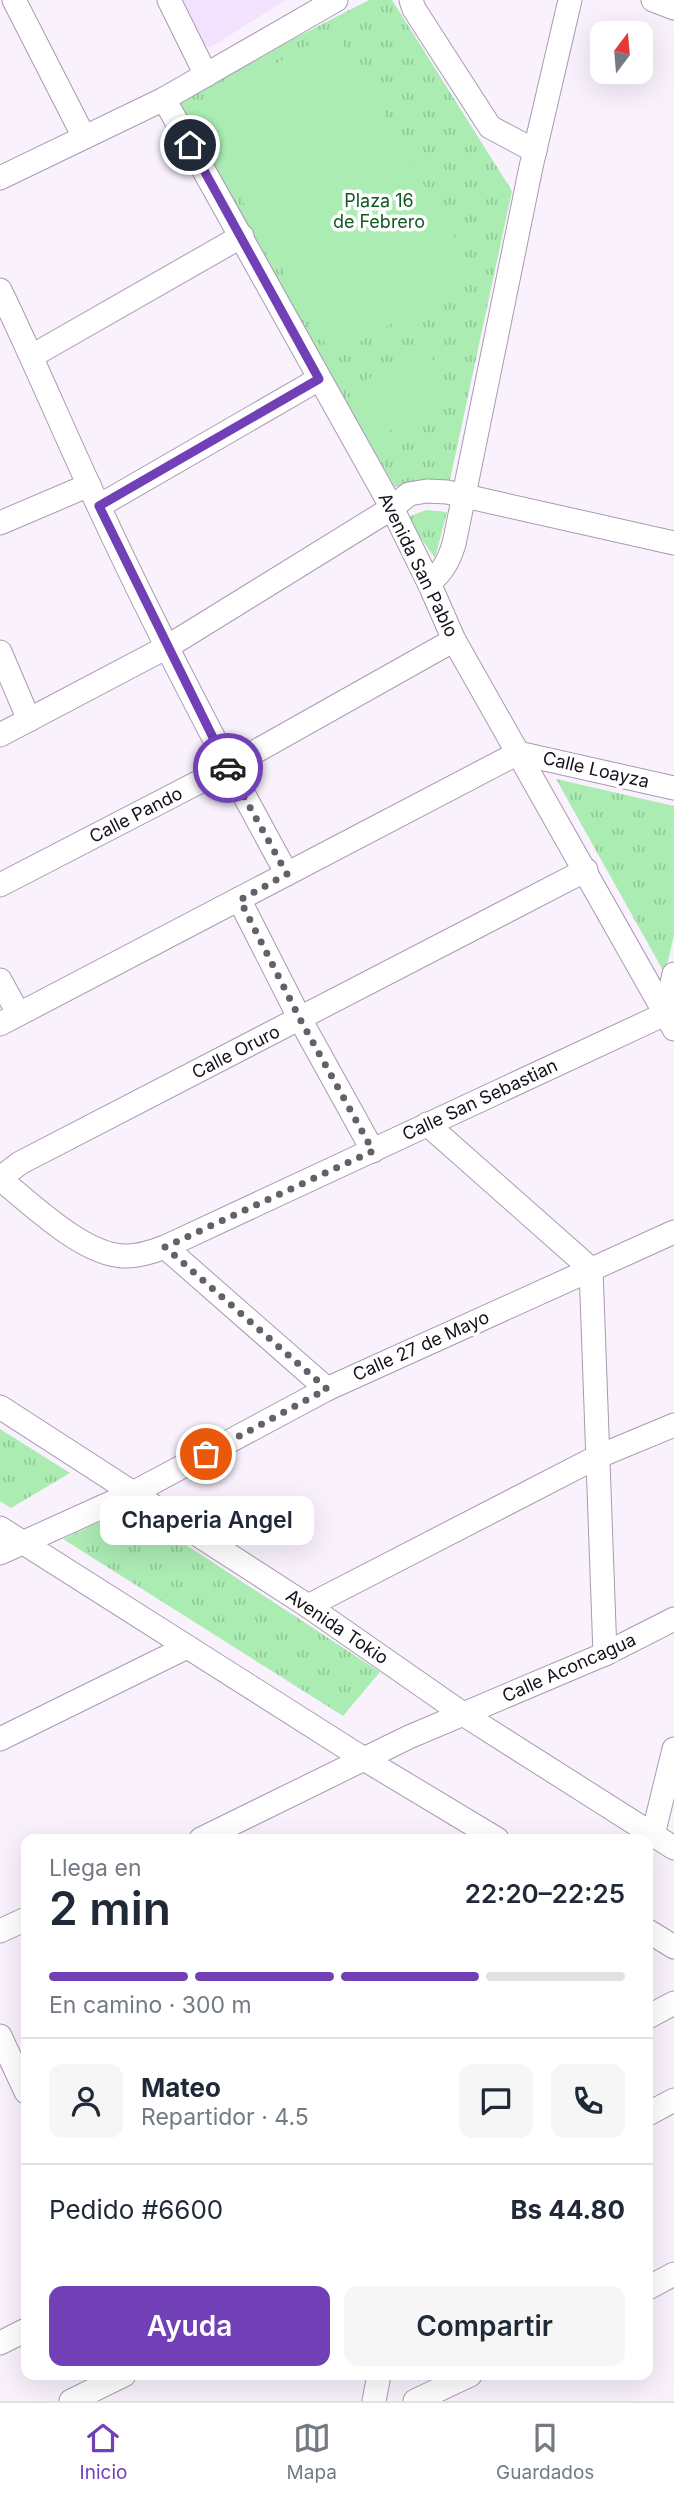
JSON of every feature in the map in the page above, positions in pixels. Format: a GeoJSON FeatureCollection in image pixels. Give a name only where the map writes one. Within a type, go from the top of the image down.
{"type":"FeatureCollection","features":[{"type":"Feature","properties":{"kind":"street"},"geometry":{"type":"LineString","coordinates":[[14,0],[84,137]]}},
{"type":"Feature","properties":{"kind":"street"},"geometry":{"type":"LineString","coordinates":[[169,0],[206,75]]}},
{"type":"Feature","properties":{"kind":"street"},"geometry":{"type":"LineString","coordinates":[[0,178],[164,99],[206,75],[305,8],[336,0]]}},
{"type":"Feature","properties":{"kind":"street"},"geometry":{"type":"LineString","coordinates":[[411,0],[414,9],[491,127],[535,151]]}},
{"type":"Feature","properties":{"kind":"street"},"geometry":{"type":"LineString","coordinates":[[429,583],[440,574],[449,560],[465,495],[535,151],[570,0]]}},
{"type":"Feature","properties":{"kind":"street"},"geometry":{"type":"LineString","coordinates":[[653,0],[674,8]]}},
{"type":"Feature","properties":{"kind":"street","name":"Avenida San Pablo"},"geometry":{"type":"LineString","coordinates":[[164,99],[391,508],[454,640],[586,870],[669,1022]]}},
{"type":"Feature","properties":{"kind":"street"},"geometry":{"type":"LineString","coordinates":[[32,356],[242,236]]}},
{"type":"Feature","properties":{"kind":"street"},"geometry":{"type":"LineString","coordinates":[[0,290],[167,647],[228,767],[287,874]]}},
{"type":"Feature","properties":{"kind":"street"},"geometry":{"type":"LineString","coordinates":[[99,506],[319,379]]}},
{"type":"Feature","properties":{"kind":"street"},"geometry":{"type":"LineString","coordinates":[[0,523],[89,485]]}},
{"type":"Feature","properties":{"kind":"street"},"geometry":{"type":"LineString","coordinates":[[0,736],[167,647],[391,508],[409,494],[427,491],[465,495],[674,543]]}},
{"type":"Feature","properties":{"kind":"street","name":"Calle Pando"},"geometry":{"type":"LineString","coordinates":[[0,885],[228,767],[454,640]]}},
{"type":"Feature","properties":{"kind":"street"},"geometry":{"type":"LineString","coordinates":[[0,652],[29,720]]}},
{"type":"Feature","properties":{"kind":"street"},"geometry":{"type":"LineString","coordinates":[[0,980],[9,1018],[240,900],[518,752]]}},
{"type":"Feature","properties":{"kind":"street","name":"Calle Loayza"},"geometry":{"type":"LineString","coordinates":[[518,752],[674,788]]}},
{"type":"Feature","properties":{"kind":"street","name":"Calle Oruro"},"geometry":{"type":"LineString","coordinates":[[0,1179],[20,1163],[586,870]]}},
{"type":"Feature","properties":{"kind":"street"},"geometry":{"type":"LineString","coordinates":[[240,900],[300,1019],[373,1151]]}},
{"type":"Feature","properties":{"kind":"street"},"geometry":{"type":"LineString","coordinates":[[669,1022],[674,974]]}},
{"type":"Feature","properties":{"kind":"street","name":"Calle San Sebastian"},"geometry":{"type":"LineString","coordinates":[[0,1179],[94,1250],[126,1257],[165,1247],[428,1124],[669,1022]]}},
{"type":"Feature","properties":{"kind":"street"},"geometry":{"type":"LineString","coordinates":[[428,1124],[591,1269],[605,1654]]}},
{"type":"Feature","properties":{"kind":"street","name":"Calle 27 de Mayo"},"geometry":{"type":"LineString","coordinates":[[0,1553],[133,1493],[327,1389],[674,1232]]}},
{"type":"Feature","properties":{"kind":"street"},"geometry":{"type":"LineString","coordinates":[[165,1247],[327,1389]]}},
{"type":"Feature","properties":{"kind":"street","name":"Avenida Tokio"},"geometry":{"type":"LineString","coordinates":[[0,1407],[308,1606],[463,1714],[651,1834]]}},
{"type":"Feature","properties":{"kind":"street"},"geometry":{"type":"LineString","coordinates":[[308,1606],[597,1457],[674,1425]]}},
{"type":"Feature","properties":{"kind":"street"},"geometry":{"type":"LineString","coordinates":[[0,1528],[364,1759],[489,1834]]}},
{"type":"Feature","properties":{"kind":"street","name":"Calle Aconcagua"},"geometry":{"type":"LineString","coordinates":[[211,1834],[364,1759],[605,1654],[674,1619]]}},
{"type":"Feature","properties":{"kind":"street"},"geometry":{"type":"LineString","coordinates":[[0,1739],[187,1647]]}},
{"type":"Feature","properties":{"kind":"street"},"geometry":{"type":"LineString","coordinates":[[653,1835],[674,1748]]}},
{"type":"Feature","properties":{"kind":"street","name":"Avenida Tokio"},"geometry":{"type":"LineString","coordinates":[[653,1835],[674,1848]]}},
{"type":"Feature","properties":{"kind":"street"},"geometry":{"type":"LineString","coordinates":[[0,1931],[21,1921]]}},
{"type":"Feature","properties":{"kind":"street"},"geometry":{"type":"LineString","coordinates":[[653,1934],[674,1947]]}},
{"type":"Feature","properties":{"kind":"street"},"geometry":{"type":"LineString","coordinates":[[653,2014],[674,2003]]}},
{"type":"Feature","properties":{"kind":"street"},"geometry":{"type":"LineString","coordinates":[[0,2036],[21,2081]]}},
{"type":"Feature","properties":{"kind":"street"},"geometry":{"type":"LineString","coordinates":[[653,2111],[674,2100]]}},
{"type":"Feature","properties":{"kind":"street"},"geometry":{"type":"LineString","coordinates":[[653,2285],[674,2274]]}},
{"type":"Feature","properties":{"kind":"street"},"geometry":{"type":"LineString","coordinates":[[0,2343],[21,2332]]}},
{"type":"Feature","properties":{"kind":"street"},"geometry":{"type":"LineString","coordinates":[[71,2401],[114,2380]]}},
{"type":"Feature","properties":{"kind":"street"},"geometry":{"type":"LineString","coordinates":[[374,2401],[379,2380]]}},
{"type":"Feature","properties":{"kind":"street"},"geometry":{"type":"LineString","coordinates":[[415,2401],[459,2380]]}},
{"type":"Feature","properties":{"kind":"shaded area"},"geometry":{"type":"Polygon","coordinates":[[[176,0],[286,0],[211,47],[197,43],[176,0]]]}},
{"type":"Feature","properties":{"kind":"green space","name":"Plaza 16 de Febrero"},"geometry":{"type":"Polygon","coordinates":[[[369,0],[392,0],[512,191],[450,480],[395,487],[173,101],[369,0]]]}},
{"type":"Feature","properties":{"kind":"green space"},"geometry":{"type":"Polygon","coordinates":[[[335,30],[476,275],[333,357],[191,112],[335,30]]]}},
{"type":"Feature","properties":{"kind":"green space"},"geometry":{"type":"Polygon","coordinates":[[[426,347],[453,396],[375,439],[348,390],[426,347]]]}},
{"type":"Feature","properties":{"kind":"green space"},"geometry":{"type":"Polygon","coordinates":[[[426,510],[447,512],[435,558],[406,518],[426,510]]]}},
{"type":"Feature","properties":{"kind":"green space"},"geometry":{"type":"Polygon","coordinates":[[[556,779],[674,806],[674,935],[665,974],[556,779]]]}},
{"type":"Feature","properties":{"kind":"green space"},"geometry":{"type":"Polygon","coordinates":[[[0,1429],[70,1473],[11,1508],[0,1501],[0,1429]]]}},
{"type":"Feature","properties":{"kind":"green space"},"geometry":{"type":"Polygon","coordinates":[[[130,1508],[380,1672],[343,1716],[63,1539],[130,1508]]]}},
{"type":"Feature","properties":{"kind":"way so far"},"geometry":{"type":"LineString","coordinates":[[206,1454],[327,1389],[165,1247],[373,1151],[300,1019],[240,900],[287,874],[228,768]]}},
{"type":"Feature","properties":{"kind":"place","name":"Chaperia Angel"},"geometry":{"type":"Point","coordinates":[206,1454]}},
{"type":"Feature","properties":{"kind":"route"},"geometry":{"type":"LineString","coordinates":[[190,145],[319,379],[99,506],[228,768]]}}]}
